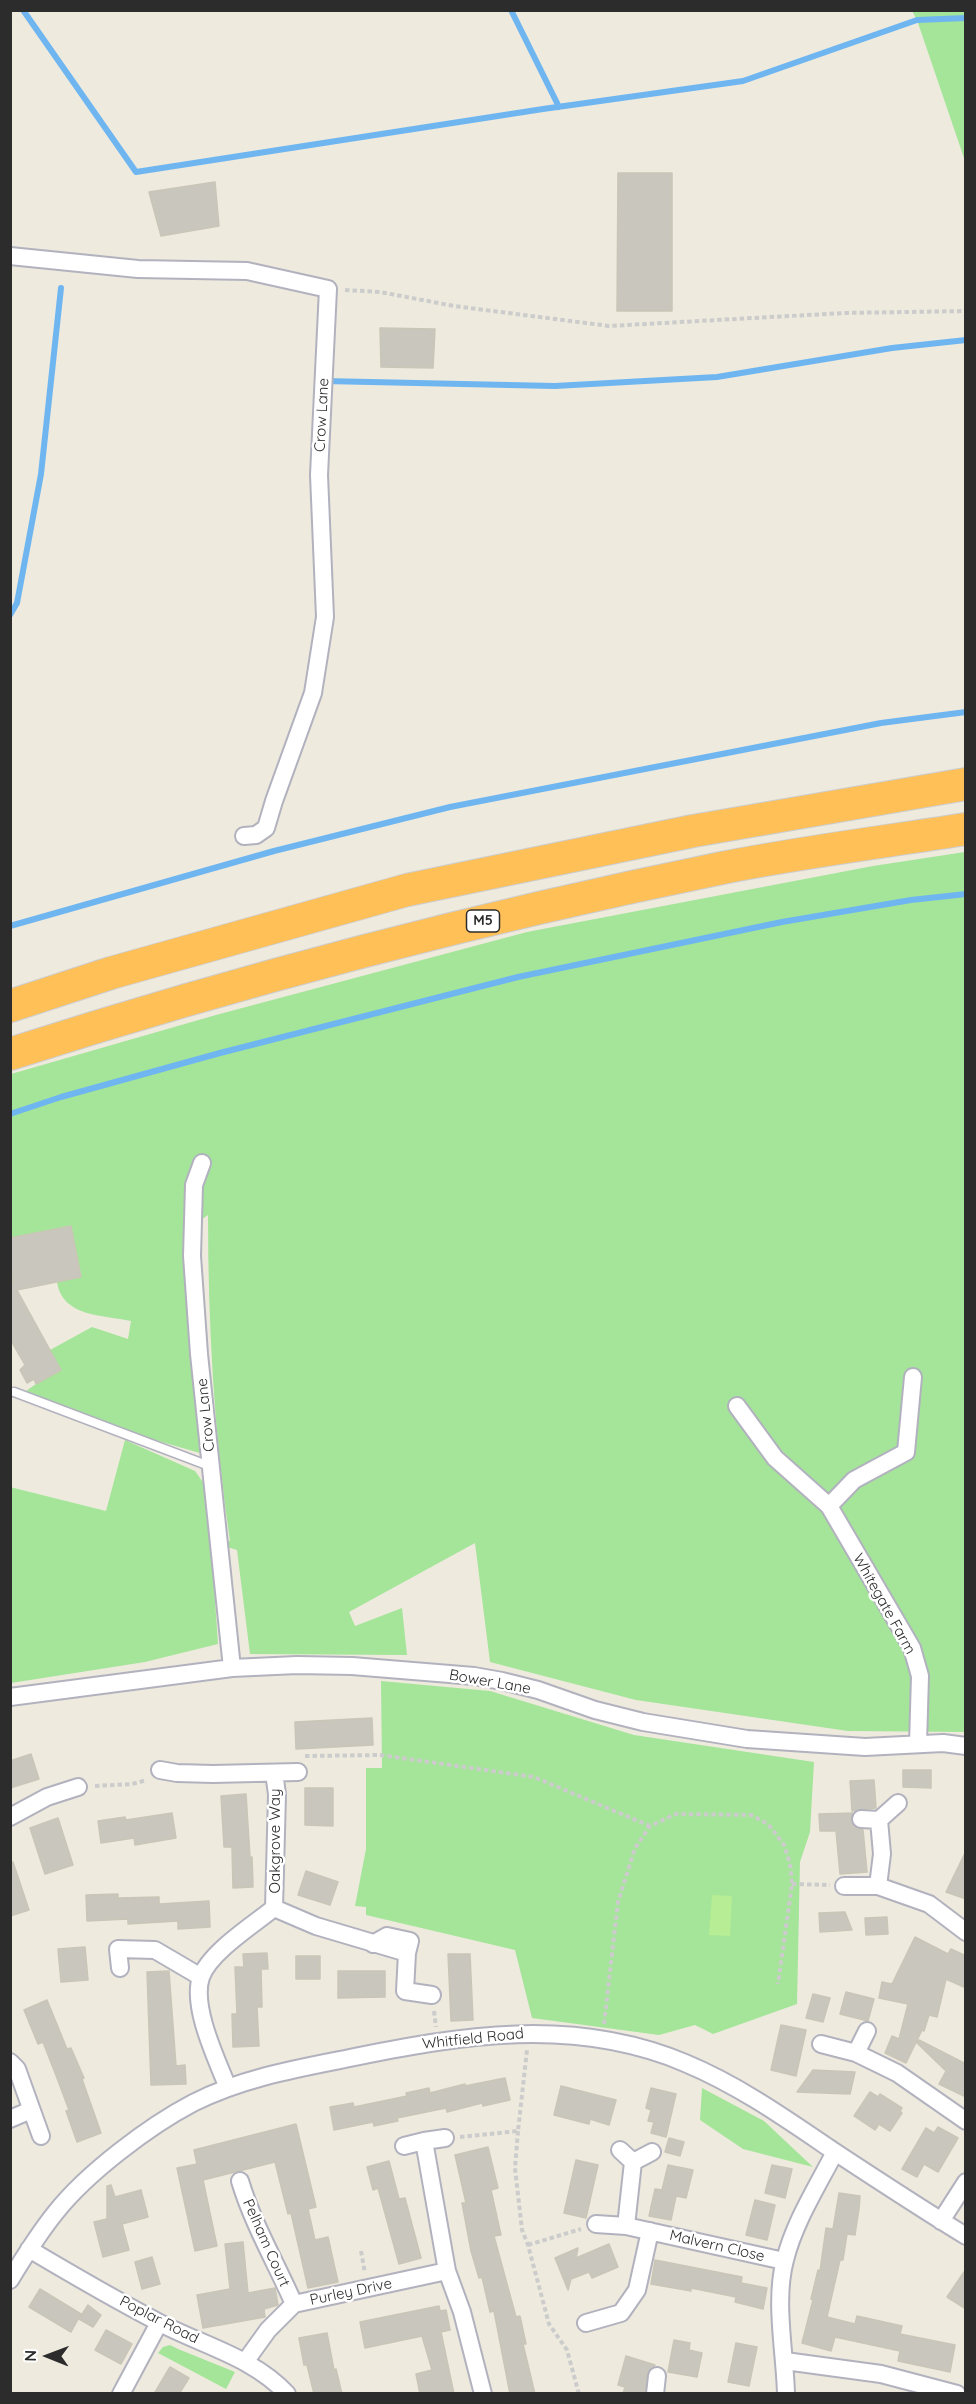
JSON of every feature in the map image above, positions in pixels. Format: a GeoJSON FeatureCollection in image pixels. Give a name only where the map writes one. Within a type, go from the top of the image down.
{"type":"FeatureCollection","features":[{"type":"Feature","properties":{"kind":"highway"},"geometry":{"type":"LineString","coordinates":[[10,1006],[111,973],[407,890],[693,831],[966,784]]}},
{"type":"Feature","properties":{"kind":"highway","name":"M5"},"geometry":{"type":"LineString","coordinates":[[10,1054],[131,1015],[426,934],[723,867],[966,829]]}},
{"type":"Feature","properties":{"kind":"street"},"geometry":{"type":"LineString","coordinates":[[10,256],[138,269],[248,271],[328,289]]}},
{"type":"Feature","properties":{"kind":"street","name":"Crow Lane"},"geometry":{"type":"LineString","coordinates":[[244,836],[256,835],[266,828],[314,693],[325,617],[319,475],[328,289]]}},
{"type":"Feature","properties":{"kind":"street","name":"Crow Lane"},"geometry":{"type":"LineString","coordinates":[[202,1163],[194,1185],[192,1256],[199,1353],[232,1668]]}},
{"type":"Feature","properties":{"kind":"street"},"geometry":{"type":"LineString","coordinates":[[829,1506],[854,1480],[906,1452],[913,1377]]}},
{"type":"Feature","properties":{"kind":"street","name":"Whitegate Farm"},"geometry":{"type":"LineString","coordinates":[[737,1406],[776,1458],[829,1506],[912,1648],[920,1676],[918,1743]]}},
{"type":"Feature","properties":{"kind":"street","name":"Bower Lane"},"geometry":{"type":"LineString","coordinates":[[10,1697],[232,1668],[297,1665],[352,1666],[474,1676],[538,1690],[595,1710],[699,1732],[812,1745],[865,1747],[943,1743],[966,1746]]}},
{"type":"Feature","properties":{"kind":"street","name":"Oakgrove Way"},"geometry":{"type":"LineString","coordinates":[[160,1770],[177,1773],[298,1772]]}},
{"type":"Feature","properties":{"kind":"street","name":"Oakgrove Way"},"geometry":{"type":"LineString","coordinates":[[201,1977],[216,1956],[274,1908],[277,1794],[274,1773]]}},
{"type":"Feature","properties":{"kind":"street"},"geometry":{"type":"LineString","coordinates":[[10,1817],[47,1797],[78,1787]]}},
{"type":"Feature","properties":{"kind":"street"},"geometry":{"type":"LineString","coordinates":[[861,1819],[879,1820],[898,1803]]}},
{"type":"Feature","properties":{"kind":"street"},"geometry":{"type":"LineString","coordinates":[[878,1886],[882,1854],[879,1820]]}},
{"type":"Feature","properties":{"kind":"street"},"geometry":{"type":"LineString","coordinates":[[844,1886],[878,1886],[929,1904],[966,1932]]}},
{"type":"Feature","properties":{"kind":"street","name":"Oakgrove Way"},"geometry":{"type":"LineString","coordinates":[[274,1908],[316,1926],[373,1944],[387,1936],[411,1941],[407,1953],[405,1991],[432,1995]]}},
{"type":"Feature","properties":{"kind":"street"},"geometry":{"type":"LineString","coordinates":[[120,1968],[110,1950],[155,1950],[201,1977],[199,1994],[203,2021],[228,2088]]}},
{"type":"Feature","properties":{"kind":"street"},"geometry":{"type":"LineString","coordinates":[[856,2053],[867,2031]]}},
{"type":"Feature","properties":{"kind":"street","name":"Whitfield Road"},"geometry":{"type":"LineString","coordinates":[[10,2280],[57,2210],[100,2168],[150,2130],[192,2104],[228,2088],[309,2066],[462,2037],[529,2033],[603,2040],[642,2049],[685,2063],[772,2109],[966,2236]]}},
{"type":"Feature","properties":{"kind":"street"},"geometry":{"type":"LineString","coordinates":[[821,2044],[856,2053],[897,2073],[966,2121]]}},
{"type":"Feature","properties":{"kind":"street"},"geometry":{"type":"LineString","coordinates":[[10,2062],[17,2069],[41,2136]]}},
{"type":"Feature","properties":{"kind":"street"},"geometry":{"type":"LineString","coordinates":[[10,2119],[31,2110]]}},
{"type":"Feature","properties":{"kind":"street"},"geometry":{"type":"LineString","coordinates":[[404,2146],[445,2138]]}},
{"type":"Feature","properties":{"kind":"street"},"geometry":{"type":"LineString","coordinates":[[424,2141],[447,2271],[462,2312],[483,2394]]}},
{"type":"Feature","properties":{"kind":"street"},"geometry":{"type":"LineString","coordinates":[[620,2150],[633,2162]]}},
{"type":"Feature","properties":{"kind":"street"},"geometry":{"type":"LineString","coordinates":[[633,2162],[652,2152]]}},
{"type":"Feature","properties":{"kind":"street"},"geometry":{"type":"LineString","coordinates":[[786,2394],[781,2325],[784,2261],[797,2227],[836,2152]]}},
{"type":"Feature","properties":{"kind":"street"},"geometry":{"type":"LineString","coordinates":[[626,2226],[633,2162]]}},
{"type":"Feature","properties":{"kind":"street","name":"Pelham Court"},"geometry":{"type":"LineString","coordinates":[[240,2181],[249,2211],[294,2304]]}},
{"type":"Feature","properties":{"kind":"street"},"geometry":{"type":"LineString","coordinates":[[941,2221],[966,2182]]}},
{"type":"Feature","properties":{"kind":"street","name":"Malvern Close"},"geometry":{"type":"LineString","coordinates":[[596,2224],[626,2226],[784,2261]]}},
{"type":"Feature","properties":{"kind":"street","name":"Malvern Close"},"geometry":{"type":"LineString","coordinates":[[586,2323],[621,2313],[637,2290],[650,2231]]}},
{"type":"Feature","properties":{"kind":"street","name":"Poplar Road"},"geometry":{"type":"LineString","coordinates":[[29,2249],[159,2323],[245,2362],[279,2384],[287,2394]]}},
{"type":"Feature","properties":{"kind":"street","name":"Purley Drive"},"geometry":{"type":"LineString","coordinates":[[245,2362],[268,2330],[294,2304],[447,2271]]}},
{"type":"Feature","properties":{"kind":"street"},"geometry":{"type":"LineString","coordinates":[[121,2394],[159,2323]]}},
{"type":"Feature","properties":{"kind":"street"},"geometry":{"type":"LineString","coordinates":[[785,2361],[882,2374],[959,2394],[966,2380]]}},
{"type":"Feature","properties":{"kind":"street"},"geometry":{"type":"LineString","coordinates":[[655,2394],[657,2376]]}},
{"type":"Feature","properties":{"kind":"lane"},"geometry":{"type":"LineString","coordinates":[[14,1392],[212,1467]]}},
{"type":"Feature","properties":{"kind":"path"},"geometry":{"type":"LineString","coordinates":[[328,289],[380,292],[454,306],[609,326],[843,313],[966,311]]}},
{"type":"Feature","properties":{"kind":"path"},"geometry":{"type":"LineString","coordinates":[[298,1772],[298,1756],[380,1755],[534,1777],[650,1826]]}},
{"type":"Feature","properties":{"kind":"path"},"geometry":{"type":"LineString","coordinates":[[78,1787],[132,1784],[177,1773]]}},
{"type":"Feature","properties":{"kind":"path"},"geometry":{"type":"LineString","coordinates":[[603,2040],[618,1902],[635,1848],[650,1826],[676,1814],[751,1815],[768,1824],[784,1845],[790,1863],[792,1884],[778,1984]]}},
{"type":"Feature","properties":{"kind":"path"},"geometry":{"type":"LineString","coordinates":[[792,1884],[844,1886]]}},
{"type":"Feature","properties":{"kind":"path"},"geometry":{"type":"LineString","coordinates":[[432,1995],[438,2041]]}},
{"type":"Feature","properties":{"kind":"path"},"geometry":{"type":"LineString","coordinates":[[529,2033],[515,2168],[522,2230],[549,2324],[567,2350],[579,2394]]}},
{"type":"Feature","properties":{"kind":"path"},"geometry":{"type":"LineString","coordinates":[[445,2138],[518,2132]]}},
{"type":"Feature","properties":{"kind":"path"},"geometry":{"type":"LineString","coordinates":[[528,2245],[596,2224]]}},
{"type":"Feature","properties":{"kind":"green space"},"geometry":{"type":"Polygon","coordinates":[[[912,11],[965,11],[965,161],[917,20],[912,11]]]}},
{"type":"Feature","properties":{"kind":"green space"},"geometry":{"type":"Polygon","coordinates":[[[965,852],[965,1732],[848,1731],[636,1700],[490,1662],[475,1543],[349,1612],[355,1626],[402,1608],[407,1655],[250,1654],[237,1550],[211,1542],[218,1644],[145,1662],[11,1683],[10,1487],[106,1511],[125,1440],[195,1471],[205,1485],[210,1536],[230,1541],[213,1378],[208,1215],[189,1228],[202,1439],[200,1453],[127,1432],[26,1391],[36,1384],[50,1350],[92,1327],[128,1339],[131,1321],[85,1312],[67,1302],[60,1293],[57,1282],[81,1276],[71,1226],[11,1238],[11,1074],[216,1015],[527,932],[873,866],[965,852]]]}},
{"type":"Feature","properties":{"kind":"green space"},"geometry":{"type":"Polygon","coordinates":[[[381,1681],[490,1691],[634,1735],[814,1762],[810,1832],[800,1862],[797,2004],[713,2034],[695,2025],[659,2035],[532,2018],[515,1950],[366,1915],[366,1907],[355,1906],[366,1849],[366,1768],[382,1768],[381,1681]]]}},
{"type":"Feature","properties":{"kind":"green space"},"geometry":{"type":"Polygon","coordinates":[[[712,1895],[732,1896],[730,1936],[709,1935],[712,1895]]]}},
{"type":"Feature","properties":{"kind":"green space"},"geometry":{"type":"Polygon","coordinates":[[[702,2088],[764,2121],[813,2167],[743,2149],[700,2120],[702,2088]]]}},
{"type":"Feature","properties":{"kind":"green space"},"geometry":{"type":"Polygon","coordinates":[[[170,2345],[235,2372],[226,2389],[158,2353],[163,2347],[170,2345]]]}},
{"type":"Feature","properties":{"kind":"building"},"geometry":{"type":"Polygon","coordinates":[[[618,173],[672,173],[672,311],[617,311],[618,173]]]}},
{"type":"Feature","properties":{"kind":"building"},"geometry":{"type":"Polygon","coordinates":[[[215,182],[219,226],[161,236],[149,192],[215,182]]]}},
{"type":"Feature","properties":{"kind":"building"},"geometry":{"type":"Polygon","coordinates":[[[380,328],[435,329],[433,368],[381,367],[380,328]]]}},
{"type":"Feature","properties":{"kind":"building"},"geometry":{"type":"Polygon","coordinates":[[[71,1226],[81,1277],[17,1290],[61,1370],[36,1384],[34,1379],[27,1383],[20,1370],[25,1365],[10,1339],[10,1278],[14,1284],[10,1268],[10,1238],[71,1226]]]}},
{"type":"Feature","properties":{"kind":"building"},"geometry":{"type":"Polygon","coordinates":[[[372,1718],[373,1745],[296,1749],[295,1722],[372,1718]]]}},
{"type":"Feature","properties":{"kind":"building"},"geometry":{"type":"Polygon","coordinates":[[[31,1754],[39,1779],[10,1788],[10,1761],[31,1754]]]}},
{"type":"Feature","properties":{"kind":"building"},"geometry":{"type":"Polygon","coordinates":[[[903,1770],[931,1770],[931,1788],[903,1787],[903,1770]]]}},
{"type":"Feature","properties":{"kind":"building"},"geometry":{"type":"Polygon","coordinates":[[[874,1780],[876,1808],[852,1811],[850,1781],[874,1780]]]}},
{"type":"Feature","properties":{"kind":"building"},"geometry":{"type":"Polygon","coordinates":[[[305,1788],[333,1788],[333,1826],[305,1825],[305,1788]]]}},
{"type":"Feature","properties":{"kind":"building"},"geometry":{"type":"Polygon","coordinates":[[[246,1794],[253,1887],[233,1888],[232,1847],[224,1847],[221,1796],[246,1794]]]}},
{"type":"Feature","properties":{"kind":"building"},"geometry":{"type":"Polygon","coordinates":[[[172,1813],[176,1838],[135,1845],[134,1838],[101,1843],[98,1821],[125,1817],[126,1820],[172,1813]]]}},
{"type":"Feature","properties":{"kind":"building"},"geometry":{"type":"Polygon","coordinates":[[[853,1813],[852,1824],[863,1830],[867,1872],[840,1874],[836,1831],[820,1831],[819,1814],[853,1813]]]}},
{"type":"Feature","properties":{"kind":"building"},"geometry":{"type":"Polygon","coordinates":[[[58,1818],[73,1865],[45,1874],[30,1828],[58,1818]]]}},
{"type":"Feature","properties":{"kind":"building"},"geometry":{"type":"Polygon","coordinates":[[[966,1851],[966,1899],[946,1892],[966,1851]]]}},
{"type":"Feature","properties":{"kind":"building"},"geometry":{"type":"Polygon","coordinates":[[[13,1862],[29,1910],[10,1916],[10,1863],[13,1862]]]}},
{"type":"Feature","properties":{"kind":"building"},"geometry":{"type":"Polygon","coordinates":[[[306,1871],[338,1882],[330,1905],[298,1895],[306,1871]]]}},
{"type":"Feature","properties":{"kind":"building"},"geometry":{"type":"Polygon","coordinates":[[[118,1894],[118,1898],[159,1897],[159,1904],[209,1901],[210,1927],[178,1929],[178,1921],[128,1924],[128,1919],[87,1921],[86,1895],[118,1894]]]}},
{"type":"Feature","properties":{"kind":"building"},"geometry":{"type":"Polygon","coordinates":[[[845,1912],[852,1930],[820,1932],[819,1913],[845,1912]]]}},
{"type":"Feature","properties":{"kind":"building"},"geometry":{"type":"Polygon","coordinates":[[[887,1917],[888,1934],[866,1935],[865,1918],[887,1917]]]}},
{"type":"Feature","properties":{"kind":"building"},"geometry":{"type":"Polygon","coordinates":[[[915,1937],[948,1954],[951,1949],[966,1956],[966,1988],[946,1979],[937,2017],[929,2015],[924,2031],[922,2030],[906,2063],[885,2053],[892,2036],[899,2039],[908,2004],[879,1998],[882,1982],[892,1984],[915,1937]]]}},
{"type":"Feature","properties":{"kind":"building"},"geometry":{"type":"Polygon","coordinates":[[[85,1947],[88,1980],[61,1982],[58,1949],[85,1947]]]}},
{"type":"Feature","properties":{"kind":"building"},"geometry":{"type":"Polygon","coordinates":[[[267,1953],[268,1969],[261,1969],[262,2007],[257,2007],[259,2046],[233,2047],[232,2014],[237,2014],[235,1967],[244,1967],[243,1954],[267,1953]]]}},
{"type":"Feature","properties":{"kind":"building"},"geometry":{"type":"Polygon","coordinates":[[[448,1954],[470,1954],[473,2020],[451,2021],[448,1954]]]}},
{"type":"Feature","properties":{"kind":"building"},"geometry":{"type":"Polygon","coordinates":[[[296,1956],[320,1956],[320,1979],[296,1979],[296,1956]]]}},
{"type":"Feature","properties":{"kind":"building"},"geometry":{"type":"Polygon","coordinates":[[[169,1971],[176,2066],[185,2065],[186,2084],[151,2085],[147,1972],[169,1971]]]}},
{"type":"Feature","properties":{"kind":"building"},"geometry":{"type":"Polygon","coordinates":[[[338,1971],[385,1971],[385,1997],[338,1998],[338,1971]]]}},
{"type":"Feature","properties":{"kind":"building"},"geometry":{"type":"Polygon","coordinates":[[[846,1992],[874,1999],[868,2021],[840,2014],[846,1992]]]}},
{"type":"Feature","properties":{"kind":"building"},"geometry":{"type":"Polygon","coordinates":[[[813,1994],[830,1998],[823,2022],[806,2018],[813,1994]]]}},
{"type":"Feature","properties":{"kind":"building"},"geometry":{"type":"Polygon","coordinates":[[[47,2000],[67,2049],[71,2048],[84,2078],[82,2079],[101,2133],[77,2142],[66,2111],[69,2110],[43,2042],[38,2044],[24,2010],[47,2000]]]}},
{"type":"Feature","properties":{"kind":"building"},"geometry":{"type":"Polygon","coordinates":[[[781,2025],[806,2030],[796,2076],[771,2070],[781,2025]]]}},
{"type":"Feature","properties":{"kind":"building"},"geometry":{"type":"Polygon","coordinates":[[[919,2040],[966,2064],[966,2097],[939,2084],[946,2071],[917,2043],[919,2040]]]}},
{"type":"Feature","properties":{"kind":"building"},"geometry":{"type":"Polygon","coordinates":[[[813,2070],[855,2072],[850,2094],[797,2092],[813,2070]]]}},
{"type":"Feature","properties":{"kind":"building"},"geometry":{"type":"Polygon","coordinates":[[[505,2078],[510,2100],[483,2106],[482,2103],[447,2112],[446,2108],[397,2118],[398,2121],[374,2126],[373,2122],[334,2130],[330,2107],[353,2103],[354,2107],[407,2096],[406,2093],[429,2088],[430,2093],[465,2084],[465,2086],[505,2078]]]}},
{"type":"Feature","properties":{"kind":"building"},"geometry":{"type":"Polygon","coordinates":[[[561,2086],[616,2100],[609,2125],[590,2119],[589,2124],[554,2115],[561,2086]]]}},
{"type":"Feature","properties":{"kind":"building"},"geometry":{"type":"Polygon","coordinates":[[[651,2088],[676,2094],[666,2137],[651,2133],[654,2122],[648,2121],[651,2110],[646,2108],[651,2088]]]}},
{"type":"Feature","properties":{"kind":"building"},"geometry":{"type":"Polygon","coordinates":[[[870,2092],[878,2097],[880,2094],[902,2108],[900,2111],[902,2113],[890,2131],[879,2124],[875,2130],[854,2116],[870,2092]]]}},
{"type":"Feature","properties":{"kind":"building"},"geometry":{"type":"Polygon","coordinates":[[[296,2124],[316,2207],[308,2209],[315,2240],[328,2237],[338,2282],[308,2288],[291,2213],[288,2214],[275,2162],[203,2180],[217,2246],[195,2251],[177,2168],[197,2164],[194,2150],[296,2124]]]}},
{"type":"Feature","properties":{"kind":"building"},"geometry":{"type":"Polygon","coordinates":[[[938,2127],[958,2138],[938,2172],[924,2164],[917,2177],[902,2169],[926,2128],[934,2133],[938,2127]]]}},
{"type":"Feature","properties":{"kind":"building"},"geometry":{"type":"Polygon","coordinates":[[[669,2138],[684,2142],[680,2156],[665,2152],[669,2138]]]}},
{"type":"Feature","properties":{"kind":"building"},"geometry":{"type":"Polygon","coordinates":[[[488,2147],[498,2188],[491,2190],[501,2235],[494,2236],[516,2317],[520,2316],[526,2344],[523,2344],[535,2394],[510,2394],[494,2311],[490,2312],[482,2277],[479,2278],[471,2251],[462,2203],[466,2203],[455,2155],[488,2147]]]}},
{"type":"Feature","properties":{"kind":"building"},"geometry":{"type":"Polygon","coordinates":[[[576,2160],[598,2165],[586,2218],[564,2213],[576,2160]]]}},
{"type":"Feature","properties":{"kind":"building"},"geometry":{"type":"Polygon","coordinates":[[[389,2161],[399,2199],[405,2198],[421,2258],[399,2264],[378,2188],[373,2190],[367,2167],[389,2161]]]}},
{"type":"Feature","properties":{"kind":"building"},"geometry":{"type":"Polygon","coordinates":[[[668,2165],[693,2170],[686,2198],[676,2196],[671,2220],[649,2216],[655,2189],[662,2190],[668,2165]]]}},
{"type":"Feature","properties":{"kind":"building"},"geometry":{"type":"Polygon","coordinates":[[[772,2165],[792,2169],[785,2198],[765,2193],[772,2165]]]}},
{"type":"Feature","properties":{"kind":"building"},"geometry":{"type":"Polygon","coordinates":[[[111,2185],[115,2197],[141,2190],[148,2217],[122,2224],[129,2250],[103,2257],[94,2222],[107,2219],[107,2186],[111,2185]]]}},
{"type":"Feature","properties":{"kind":"building"},"geometry":{"type":"Polygon","coordinates":[[[839,2193],[860,2196],[859,2209],[855,2235],[847,2234],[843,2260],[840,2260],[827,2317],[855,2324],[857,2316],[902,2326],[900,2334],[955,2345],[950,2372],[898,2361],[900,2351],[835,2337],[831,2351],[802,2343],[818,2270],[820,2271],[826,2228],[833,2229],[839,2193]]]}},
{"type":"Feature","properties":{"kind":"building"},"geometry":{"type":"Polygon","coordinates":[[[755,2200],[775,2205],[767,2240],[746,2235],[755,2200]]]}},
{"type":"Feature","properties":{"kind":"building"},"geometry":{"type":"Polygon","coordinates":[[[243,2242],[248,2293],[275,2288],[278,2305],[264,2309],[265,2317],[203,2328],[197,2295],[230,2289],[225,2244],[243,2242]]]}},
{"type":"Feature","properties":{"kind":"building"},"geometry":{"type":"Polygon","coordinates":[[[609,2244],[618,2267],[592,2278],[589,2272],[571,2279],[568,2290],[555,2258],[578,2248],[576,2258],[609,2244]]]}},
{"type":"Feature","properties":{"kind":"building"},"geometry":{"type":"Polygon","coordinates":[[[152,2257],[160,2284],[142,2289],[135,2262],[152,2257]]]}},
{"type":"Feature","properties":{"kind":"building"},"geometry":{"type":"Polygon","coordinates":[[[655,2260],[742,2277],[741,2283],[767,2288],[763,2309],[735,2302],[736,2297],[691,2288],[691,2291],[651,2284],[655,2260]]]}},
{"type":"Feature","properties":{"kind":"building"},"geometry":{"type":"Polygon","coordinates":[[[966,2269],[966,2309],[947,2297],[966,2269]]]}},
{"type":"Feature","properties":{"kind":"building"},"geometry":{"type":"Polygon","coordinates":[[[40,2289],[81,2314],[71,2332],[29,2307],[40,2289]]]}},
{"type":"Feature","properties":{"kind":"building"},"geometry":{"type":"Polygon","coordinates":[[[88,2305],[101,2315],[93,2327],[79,2319],[88,2305]]]}},
{"type":"Feature","properties":{"kind":"building"},"geometry":{"type":"Polygon","coordinates":[[[439,2306],[440,2311],[446,2310],[450,2330],[441,2332],[454,2394],[420,2394],[416,2374],[432,2370],[422,2336],[365,2348],[360,2322],[439,2306]]]}},
{"type":"Feature","properties":{"kind":"building"},"geometry":{"type":"Polygon","coordinates":[[[106,2330],[132,2344],[121,2364],[95,2350],[106,2330]]]}},
{"type":"Feature","properties":{"kind":"building"},"geometry":{"type":"Polygon","coordinates":[[[327,2333],[334,2370],[336,2369],[342,2394],[314,2394],[307,2365],[304,2365],[299,2338],[327,2333]]]}},
{"type":"Feature","properties":{"kind":"building"},"geometry":{"type":"Polygon","coordinates":[[[674,2340],[690,2343],[689,2350],[702,2353],[697,2377],[668,2372],[674,2340]]]}},
{"type":"Feature","properties":{"kind":"building"},"geometry":{"type":"Polygon","coordinates":[[[736,2343],[757,2347],[749,2386],[728,2382],[736,2343]]]}},
{"type":"Feature","properties":{"kind":"building"},"geometry":{"type":"Polygon","coordinates":[[[626,2356],[655,2365],[647,2374],[645,2394],[623,2394],[625,2387],[618,2385],[626,2356]]]}},
{"type":"Feature","properties":{"kind":"building"},"geometry":{"type":"Polygon","coordinates":[[[170,2367],[189,2378],[179,2394],[154,2394],[170,2367]]]}},
{"type":"Feature","properties":{"kind":"waterway"},"geometry":{"type":"LineString","coordinates":[[23,10],[136,172],[543,109],[743,81],[917,20],[966,18]]}},
{"type":"Feature","properties":{"kind":"waterway"},"geometry":{"type":"LineString","coordinates":[[511,10],[559,107]]}},
{"type":"Feature","properties":{"kind":"waterway"},"geometry":{"type":"LineString","coordinates":[[10,615],[17,603],[41,474],[61,288]]}},
{"type":"Feature","properties":{"kind":"waterway"},"geometry":{"type":"LineString","coordinates":[[324,381],[555,386],[717,377],[892,348],[966,340]]}},
{"type":"Feature","properties":{"kind":"waterway"},"geometry":{"type":"LineString","coordinates":[[10,926],[274,851],[450,807],[881,723],[966,712]]}},
{"type":"Feature","properties":{"kind":"waterway"},"geometry":{"type":"LineString","coordinates":[[10,1114],[61,1097],[220,1053],[518,977],[782,922],[911,900],[966,894]]}}]}
